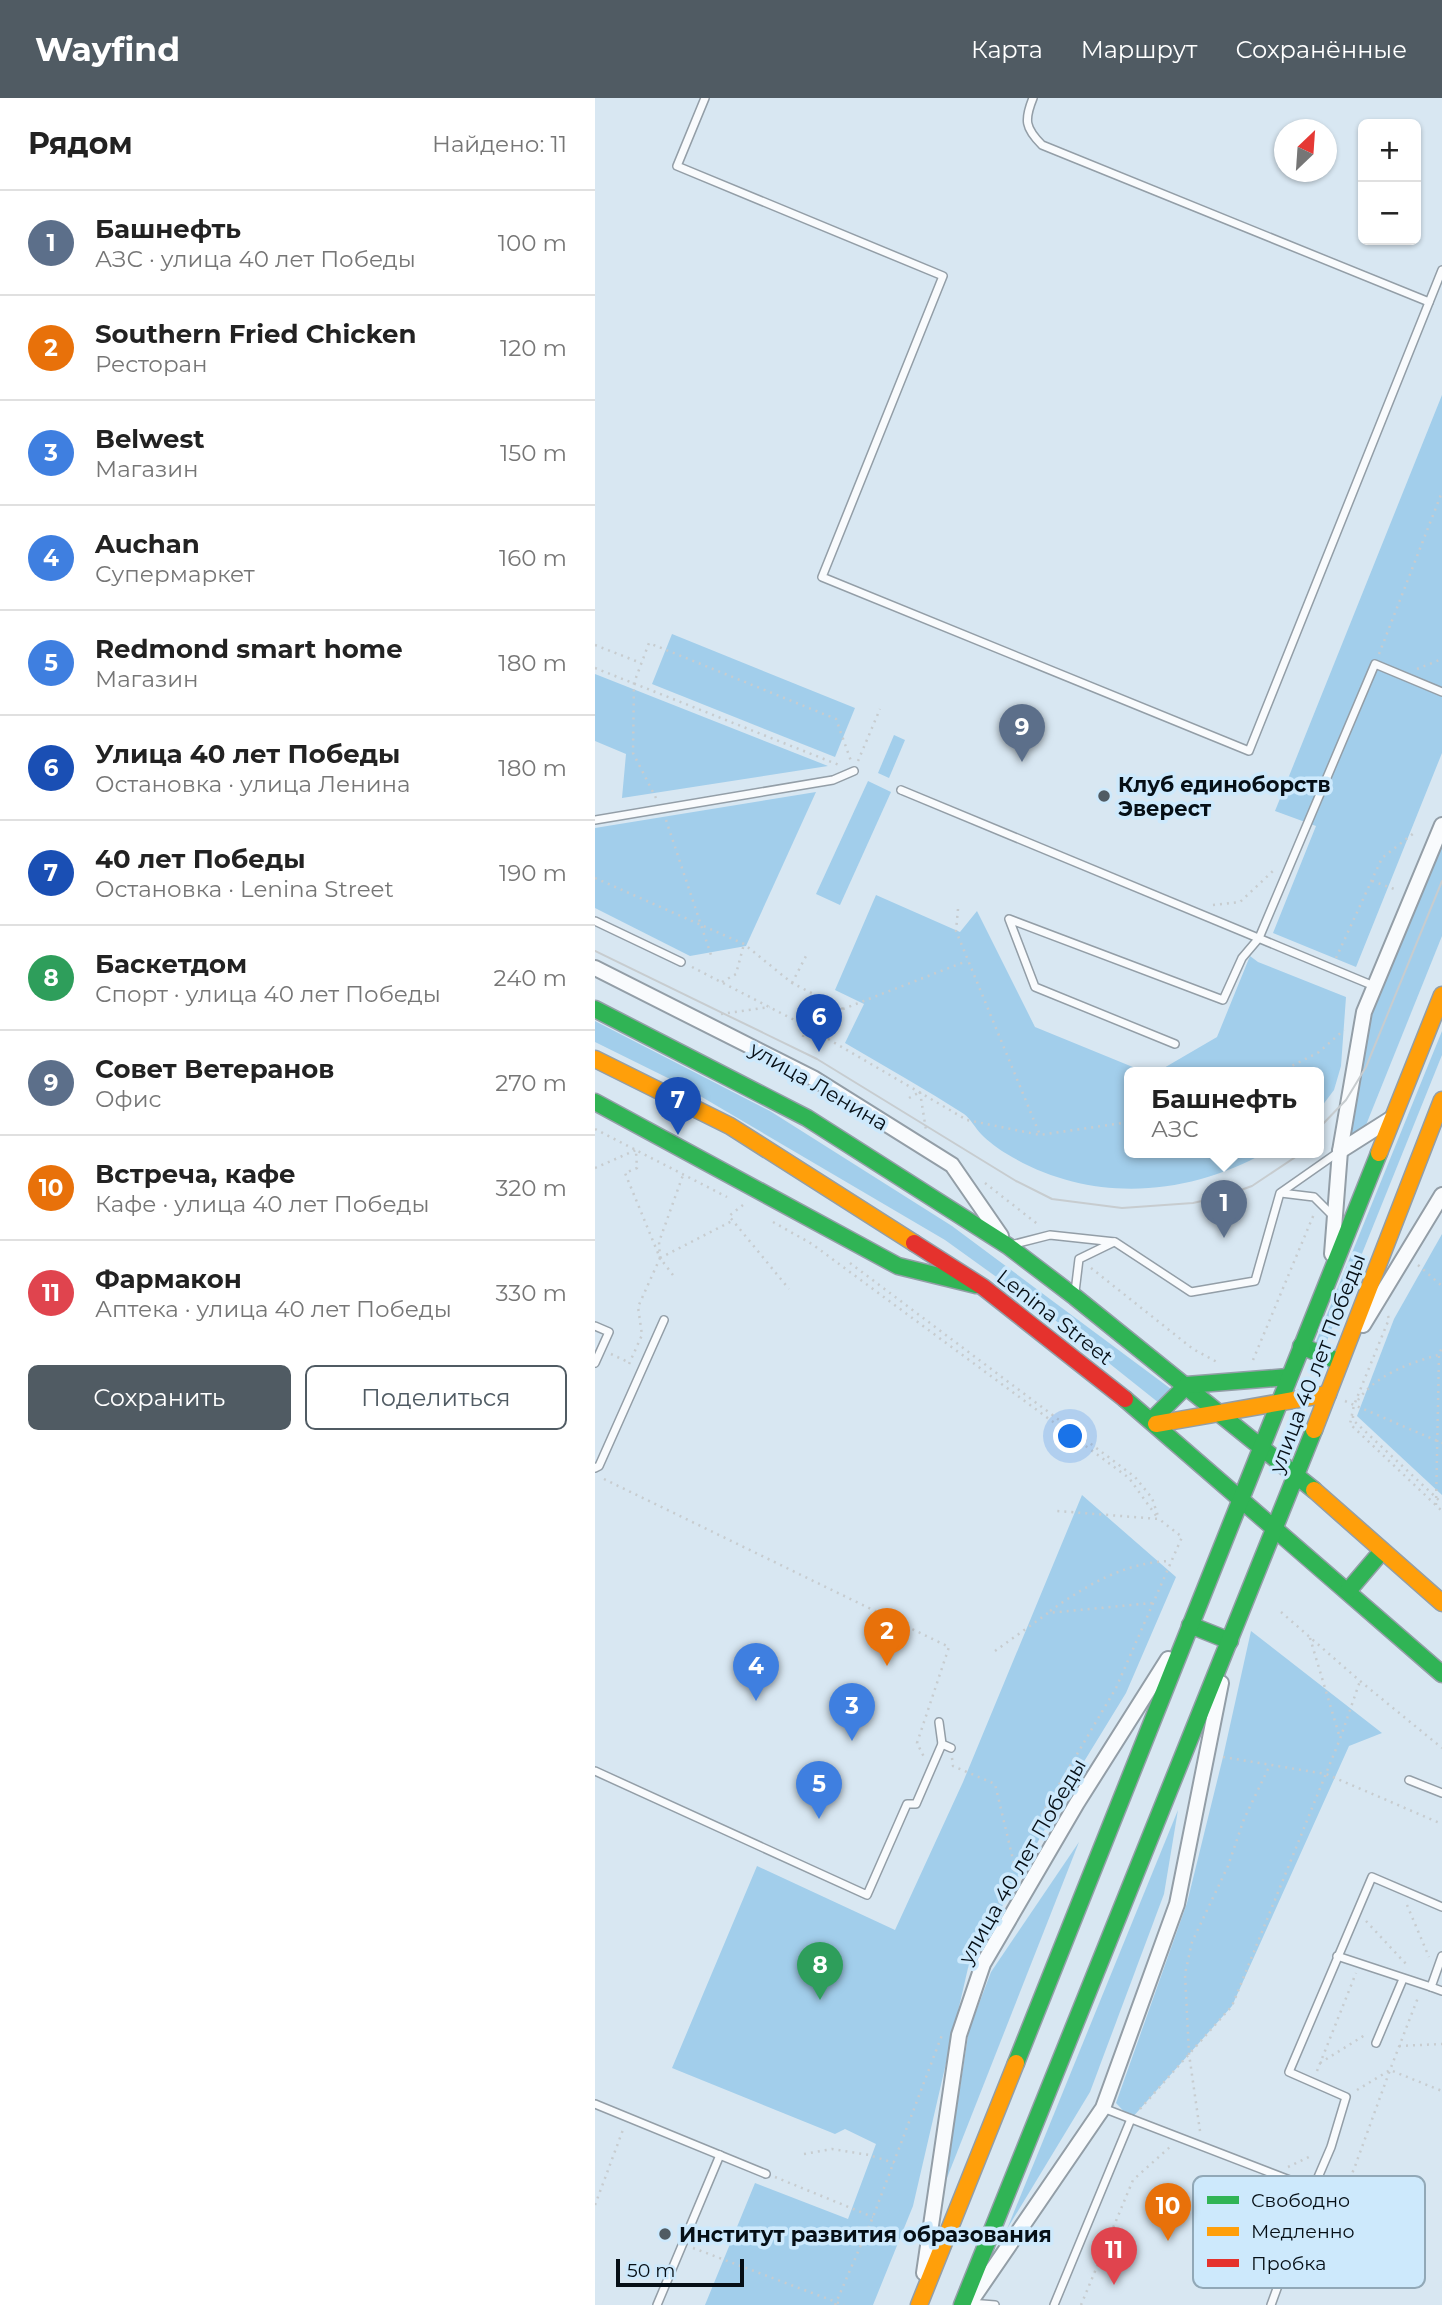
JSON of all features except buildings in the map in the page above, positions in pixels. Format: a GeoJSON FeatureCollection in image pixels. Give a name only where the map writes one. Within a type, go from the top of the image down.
{"type":"FeatureCollection","features":[{"type":"Feature","properties":{"kind":"main road","name":"улица 40 лет Победы"},"geometry":{"type":"LineString","coordinates":[[919,2305],[1442,995]]}},
{"type":"Feature","properties":{"kind":"main road","name":"Lenina Street"},"geometry":{"type":"LineString","coordinates":[[595,1009],[807,1118],[1008,1246],[1261,1445],[1442,1603]]}},
{"type":"Feature","properties":{"kind":"main road","name":"Lenina Street"},"geometry":{"type":"LineString","coordinates":[[595,1059],[730,1126],[983,1287],[1154,1422],[1439,1673]]}},
{"type":"Feature","properties":{"kind":"main road","name":"улица 40 лет Победы"},"geometry":{"type":"LineString","coordinates":[[967,2304],[1297,1475],[1442,1100]]}},
{"type":"Feature","properties":{"kind":"main road"},"geometry":{"type":"LineString","coordinates":[[595,1102],[898,1266],[983,1287]]}},
{"type":"Feature","properties":{"kind":"main road"},"geometry":{"type":"LineString","coordinates":[[1301,1346],[1340,1362]]}},
{"type":"Feature","properties":{"kind":"main road"},"geometry":{"type":"LineString","coordinates":[[1154,1422],[1187,1385],[1288,1377]]}},
{"type":"Feature","properties":{"kind":"main road"},"geometry":{"type":"LineString","coordinates":[[1154,1422],[1223,1414],[1328,1394]]}},
{"type":"Feature","properties":{"kind":"main road"},"geometry":{"type":"LineString","coordinates":[[1348,1591],[1383,1550]]}},
{"type":"Feature","properties":{"kind":"main road"},"geometry":{"type":"LineString","coordinates":[[1190,1625],[1230,1640]]}},
{"type":"Feature","properties":{"kind":"street","name":"улица 40 лет Победы"},"geometry":{"type":"LineString","coordinates":[[1330,1273],[1340,1151],[1364,1012],[1442,825]]}},
{"type":"Feature","properties":{"kind":"street","name":"улица Ленина"},"geometry":{"type":"LineString","coordinates":[[595,968],[813,1078],[952,1165],[1008,1246]]}},
{"type":"Feature","properties":{"kind":"street"},"geometry":{"type":"LineString","coordinates":[[1340,1151],[1393,1117]]}},
{"type":"Feature","properties":{"kind":"street","name":"улица 40 лет Победы"},"geometry":{"type":"LineString","coordinates":[[1340,1362],[1442,1195]]}},
{"type":"Feature","properties":{"kind":"street","name":"улица 40 лет Победы"},"geometry":{"type":"LineString","coordinates":[[919,2305],[959,2035],[983,1964],[1077,1803],[1190,1625]]}},
{"type":"Feature","properties":{"kind":"street","name":"улица 40 лет Победы"},"geometry":{"type":"LineString","coordinates":[[967,2304],[1103,2108],[1178,1904],[1230,1640]]}},
{"type":"Feature","properties":{"kind":"lane"},"geometry":{"type":"LineString","coordinates":[[705,98],[677,166],[943,276],[822,577],[1249,751],[1442,271]]}},
{"type":"Feature","properties":{"kind":"lane"},"geometry":{"type":"LineString","coordinates":[[1033,98],[1026,114],[1028,126],[1042,145],[1429,302]]}},
{"type":"Feature","properties":{"kind":"lane"},"geometry":{"type":"LineString","coordinates":[[1175,1044],[1035,987],[1009,919],[1223,1000],[1242,958],[1258,938],[1375,664],[1442,692]]}},
{"type":"Feature","properties":{"kind":"lane"},"geometry":{"type":"LineString","coordinates":[[595,820],[833,780],[854,771]]}},
{"type":"Feature","properties":{"kind":"lane"},"geometry":{"type":"LineString","coordinates":[[901,790],[1375,986]]}},
{"type":"Feature","properties":{"kind":"lane"},"geometry":{"type":"LineString","coordinates":[[595,921],[681,962]]}},
{"type":"Feature","properties":{"kind":"lane"},"geometry":{"type":"LineString","coordinates":[[1008,1246],[1050,1234],[1115,1242],[1191,1292],[1255,1281],[1280,1193],[1340,1151]]}},
{"type":"Feature","properties":{"kind":"lane"},"geometry":{"type":"LineString","coordinates":[[1280,1193],[1314,1197],[1335,1217]]}},
{"type":"Feature","properties":{"kind":"lane"},"geometry":{"type":"LineString","coordinates":[[1075,1297],[1079,1259],[1115,1242]]}},
{"type":"Feature","properties":{"kind":"lane"},"geometry":{"type":"LineString","coordinates":[[595,1468],[599,1466],[664,1320]]}},
{"type":"Feature","properties":{"kind":"lane"},"geometry":{"type":"LineString","coordinates":[[595,1326],[609,1332],[595,1363]]}},
{"type":"Feature","properties":{"kind":"lane"},"geometry":{"type":"LineString","coordinates":[[595,1771],[867,1895],[907,1804],[916,1804],[942,1744],[939,1722]]}},
{"type":"Feature","properties":{"kind":"lane"},"geometry":{"type":"LineString","coordinates":[[942,1744],[951,1748]]}},
{"type":"Feature","properties":{"kind":"lane"},"geometry":{"type":"LineString","coordinates":[[1409,1780],[1442,1793]]}},
{"type":"Feature","properties":{"kind":"lane"},"geometry":{"type":"LineString","coordinates":[[1319,2176],[1331,2147],[1346,2097],[1289,2072],[1372,1877],[1442,1907]]}},
{"type":"Feature","properties":{"kind":"lane"},"geometry":{"type":"LineString","coordinates":[[1337,1956],[1442,1991]]}},
{"type":"Feature","properties":{"kind":"lane"},"geometry":{"type":"LineString","coordinates":[[1431,1987],[1442,1956]]}},
{"type":"Feature","properties":{"kind":"lane"},"geometry":{"type":"LineString","coordinates":[[1376,2043],[1403,1979]]}},
{"type":"Feature","properties":{"kind":"lane"},"geometry":{"type":"LineString","coordinates":[[595,2104],[766,2174]]}},
{"type":"Feature","properties":{"kind":"lane"},"geometry":{"type":"LineString","coordinates":[[1103,2108],[1282,2176]]}},
{"type":"Feature","properties":{"kind":"lane"},"geometry":{"type":"LineString","coordinates":[[1054,2305],[1131,2119]]}},
{"type":"Feature","properties":{"kind":"lane"},"geometry":{"type":"LineString","coordinates":[[657,2305],[720,2155]]}},
{"type":"Feature","properties":{"kind":"lane"},"geometry":{"type":"LineString","coordinates":[[1271,2305],[1277,2288]]}},
{"type":"Feature","properties":{"kind":"lane"},"geometry":{"type":"LineString","coordinates":[[967,2304],[995,2305]]}},
{"type":"Feature","properties":{"kind":"path"},"geometry":{"type":"LineString","coordinates":[[1375,664],[1442,492]]}},
{"type":"Feature","properties":{"kind":"path"},"geometry":{"type":"LineString","coordinates":[[633,683],[649,643],[836,719],[854,771]]}},
{"type":"Feature","properties":{"kind":"path"},"geometry":{"type":"LineString","coordinates":[[595,645],[641,663]]}},
{"type":"Feature","properties":{"kind":"path"},"geometry":{"type":"LineString","coordinates":[[1401,675],[1442,659]]}},
{"type":"Feature","properties":{"kind":"path"},"geometry":{"type":"LineString","coordinates":[[595,668],[854,771]]}},
{"type":"Feature","properties":{"kind":"path"},"geometry":{"type":"LineString","coordinates":[[854,771],[880,709]]}},
{"type":"Feature","properties":{"kind":"path"},"geometry":{"type":"LineString","coordinates":[[1331,968],[1382,858],[1414,833]]}},
{"type":"Feature","properties":{"kind":"path"},"geometry":{"type":"LineString","coordinates":[[1182,907],[1240,902],[1298,849]]}},
{"type":"Feature","properties":{"kind":"path"},"geometry":{"type":"LineString","coordinates":[[595,878],[744,944],[792,984],[843,1009]]}},
{"type":"Feature","properties":{"kind":"path"},"geometry":{"type":"LineString","coordinates":[[1372,881],[1413,897]]}},
{"type":"Feature","properties":{"kind":"path"},"geometry":{"type":"LineString","coordinates":[[958,909],[956,931],[1040,1135]]}},
{"type":"Feature","properties":{"kind":"path"},"geometry":{"type":"LineString","coordinates":[[722,982],[736,974],[744,944]]}},
{"type":"Feature","properties":{"kind":"path"},"geometry":{"type":"LineString","coordinates":[[792,984],[806,956]]}},
{"type":"Feature","properties":{"kind":"path"},"geometry":{"type":"LineString","coordinates":[[828,1039],[830,1023],[843,1009],[967,961]]}},
{"type":"Feature","properties":{"kind":"path"},"geometry":{"type":"LineString","coordinates":[[681,962],[804,1025],[967,1120],[1040,1135],[1124,1123]]}},
{"type":"Feature","properties":{"kind":"path"},"geometry":{"type":"LineString","coordinates":[[711,1026],[719,1014],[770,1007]]}},
{"type":"Feature","properties":{"kind":"path"},"geometry":{"type":"LineString","coordinates":[[1290,1067],[1319,1052],[1364,1012]]}},
{"type":"Feature","properties":{"kind":"path"},"geometry":{"type":"LineString","coordinates":[[803,1037],[804,1025]]}},
{"type":"Feature","properties":{"kind":"path"},"geometry":{"type":"LineString","coordinates":[[909,1098],[920,1092]]}},
{"type":"Feature","properties":{"kind":"path"},"geometry":{"type":"LineString","coordinates":[[920,1092],[927,1137]]}},
{"type":"Feature","properties":{"kind":"path"},"geometry":{"type":"LineString","coordinates":[[595,1123],[617,1134]]}},
{"type":"Feature","properties":{"kind":"path"},"geometry":{"type":"LineString","coordinates":[[595,1129],[731,1199]]}},
{"type":"Feature","properties":{"kind":"path"},"geometry":{"type":"LineString","coordinates":[[639,1145],[636,1150],[637,1168],[625,1173],[660,1258],[673,1275]]}},
{"type":"Feature","properties":{"kind":"path"},"geometry":{"type":"LineString","coordinates":[[595,1168],[636,1150]]}},
{"type":"Feature","properties":{"kind":"path"},"geometry":{"type":"LineString","coordinates":[[625,1375],[642,1335],[638,1307],[660,1258],[659,1242],[684,1175]]}},
{"type":"Feature","properties":{"kind":"path"},"geometry":{"type":"LineString","coordinates":[[1250,1366],[1319,1202]]}},
{"type":"Feature","properties":{"kind":"path"},"geometry":{"type":"LineString","coordinates":[[743,1205],[729,1216],[789,1289]]}},
{"type":"Feature","properties":{"kind":"path"},"geometry":{"type":"LineString","coordinates":[[766,1218],[812,1244],[1129,1478],[1159,1519],[1182,1537]]}},
{"type":"Feature","properties":{"kind":"path"},"geometry":{"type":"LineString","coordinates":[[660,1258],[733,1221]]}},
{"type":"Feature","properties":{"kind":"path"},"geometry":{"type":"LineString","coordinates":[[845,1260],[1135,1477],[1152,1498],[1159,1519]]}},
{"type":"Feature","properties":{"kind":"path"},"geometry":{"type":"LineString","coordinates":[[1416,1264],[1442,1286]]}},
{"type":"Feature","properties":{"kind":"path"},"geometry":{"type":"LineString","coordinates":[[1381,1296],[1389,1319],[1350,1424],[1442,1511]]}},
{"type":"Feature","properties":{"kind":"path"},"geometry":{"type":"LineString","coordinates":[[1436,1505],[1436,1440],[1442,1347]]}},
{"type":"Feature","properties":{"kind":"path"},"geometry":{"type":"LineString","coordinates":[[601,1349],[630,1363]]}},
{"type":"Feature","properties":{"kind":"path"},"geometry":{"type":"LineString","coordinates":[[1440,1354],[1383,1377],[1362,1394],[1355,1405],[1353,1420],[1442,1503]]}},
{"type":"Feature","properties":{"kind":"path"},"geometry":{"type":"LineString","coordinates":[[1355,1405],[1442,1443]]}},
{"type":"Feature","properties":{"kind":"path"},"geometry":{"type":"LineString","coordinates":[[601,1477],[949,1647],[917,1743],[924,1757],[995,1784],[1015,1868]]}},
{"type":"Feature","properties":{"kind":"path"},"geometry":{"type":"LineString","coordinates":[[1057,1511],[1159,1519]]}},
{"type":"Feature","properties":{"kind":"path"},"geometry":{"type":"LineString","coordinates":[[995,1651],[1082,1589],[1108,1575],[1153,1561],[1171,1561]]}},
{"type":"Feature","properties":{"kind":"path"},"geometry":{"type":"LineString","coordinates":[[1048,1613],[1152,1603]]}},
{"type":"Feature","properties":{"kind":"path"},"geometry":{"type":"LineString","coordinates":[[1281,1612],[1442,1748]]}},
{"type":"Feature","properties":{"kind":"path"},"geometry":{"type":"LineString","coordinates":[[1310,1637],[1341,1739]]}},
{"type":"Feature","properties":{"kind":"path"},"geometry":{"type":"LineString","coordinates":[[1131,2119],[1232,2006],[1341,1739],[1360,1681]]}},
{"type":"Feature","properties":{"kind":"path"},"geometry":{"type":"LineString","coordinates":[[951,1748],[953,1766]]}},
{"type":"Feature","properties":{"kind":"path"},"geometry":{"type":"LineString","coordinates":[[1223,1757],[1326,1774],[1442,1824]]}},
{"type":"Feature","properties":{"kind":"path"},"geometry":{"type":"LineString","coordinates":[[1201,2144],[1189,2054],[1185,1974],[1192,1942],[1228,1866],[1244,1819],[1271,1765]]}},
{"type":"Feature","properties":{"kind":"path"},"geometry":{"type":"LineString","coordinates":[[1400,1889],[1436,1972]]}},
{"type":"Feature","properties":{"kind":"path"},"geometry":{"type":"LineString","coordinates":[[1351,2176],[1399,2046],[1418,1984],[1405,1962],[1357,1912]]}},
{"type":"Feature","properties":{"kind":"path"},"geometry":{"type":"LineString","coordinates":[[1313,2082],[1360,1964]]}},
{"type":"Feature","properties":{"kind":"path"},"geometry":{"type":"LineString","coordinates":[[1320,2063],[1385,2022]]}},
{"type":"Feature","properties":{"kind":"path"},"geometry":{"type":"LineString","coordinates":[[1399,2046],[1442,2044]]}},
{"type":"Feature","properties":{"kind":"path"},"geometry":{"type":"LineString","coordinates":[[1390,2070],[1442,2091]]}},
{"type":"Feature","properties":{"kind":"path"},"geometry":{"type":"LineString","coordinates":[[1346,2097],[1390,2070]]}},
{"type":"Feature","properties":{"kind":"path"},"geometry":{"type":"LineString","coordinates":[[595,2205],[628,2118]]}},
{"type":"Feature","properties":{"kind":"path"},"geometry":{"type":"LineString","coordinates":[[1080,2305],[1133,2180],[1181,2136]]}},
{"type":"Feature","properties":{"kind":"path"},"geometry":{"type":"LineString","coordinates":[[1275,2173],[1331,2147]]}},
{"type":"Feature","properties":{"kind":"path"},"geometry":{"type":"LineString","coordinates":[[804,2154],[832,2149],[894,2162]]}},
{"type":"Feature","properties":{"kind":"path"},"geometry":{"type":"LineString","coordinates":[[766,2174],[873,2217]]}},
{"type":"Feature","properties":{"kind":"path"},"geometry":{"type":"LineString","coordinates":[[684,2245],[844,2305]]}},
{"type":"Feature","properties":{"kind":"shaded area"},"geometry":{"type":"Polygon","coordinates":[[[1442,395],[1442,753],[1356,967],[1273,933],[1316,826],[1275,811],[1442,395]]]}},
{"type":"Feature","properties":{"kind":"shaded area"},"geometry":{"type":"Polygon","coordinates":[[[672,634],[855,708],[835,757],[652,684],[672,634]]]}},
{"type":"Feature","properties":{"kind":"shaded area"},"geometry":{"type":"Polygon","coordinates":[[[595,674],[828,766],[622,798],[626,754],[595,741],[595,674]]]}},
{"type":"Feature","properties":{"kind":"shaded area"},"geometry":{"type":"Polygon","coordinates":[[[894,735],[905,740],[889,778],[878,773],[894,735]]]}},
{"type":"Feature","properties":{"kind":"shaded area"},"geometry":{"type":"Polygon","coordinates":[[[868,781],[891,792],[840,905],[816,894],[868,781]]]}},
{"type":"Feature","properties":{"kind":"shaded area"},"geometry":{"type":"Polygon","coordinates":[[[816,792],[746,946],[690,956],[595,908],[595,828],[816,792]]]}},
{"type":"Feature","properties":{"kind":"shaded area"},"geometry":{"type":"Polygon","coordinates":[[[1442,842],[1442,936],[1364,1130],[1350,1138],[1371,1017],[1442,842]]]}},
{"type":"Feature","properties":{"kind":"shaded area"},"geometry":{"type":"Polygon","coordinates":[[[876,895],[960,932],[977,911],[1035,1027],[1133,1067],[1124,1067],[1124,1158],[1254,1158],[1203,1179],[1136,1189],[1070,1181],[1038,1170],[1000,1150],[981,1134],[964,1114],[845,1043],[864,1004],[835,990],[876,895]]]}},
{"type":"Feature","properties":{"kind":"shaded area"},"geometry":{"type":"Polygon","coordinates":[[[1250,956],[1258,962],[1346,997],[1341,1066],[1334,1090],[1324,1103],[1324,1067],[1166,1067],[1217,1037],[1250,956]]]}},
{"type":"Feature","properties":{"kind":"shaded area"},"geometry":{"type":"Polygon","coordinates":[[[595,1021],[770,1111],[952,1226],[1171,1389],[1159,1403],[1041,1309],[945,1240],[678,1083],[595,1042],[595,1021]]]}},
{"type":"Feature","properties":{"kind":"shaded area"},"geometry":{"type":"Polygon","coordinates":[[[1442,1031],[1442,1055],[1324,1348],[1315,1344],[1442,1031]]]}},
{"type":"Feature","properties":{"kind":"shaded area"},"geometry":{"type":"Polygon","coordinates":[[[1442,1234],[1442,1495],[1357,1416],[1394,1319],[1442,1234]]]}},
{"type":"Feature","properties":{"kind":"shaded area"},"geometry":{"type":"Polygon","coordinates":[[[1082,1495],[1176,1577],[1126,1693],[1066,1791],[968,1968],[913,2206],[873,2305],[705,2305],[755,2183],[848,2219],[876,2144],[845,2129],[835,2134],[672,2068],[757,1866],[895,1930],[963,1782],[1082,1495]]]}},
{"type":"Feature","properties":{"kind":"shaded area"},"geometry":{"type":"Polygon","coordinates":[[[1251,1631],[1382,1733],[1349,1746],[1232,2006],[1131,2119],[1116,2103],[1187,1903],[1251,1631]]]}},
{"type":"Feature","properties":{"kind":"shaded area"},"geometry":{"type":"Polygon","coordinates":[[[1178,1810],[1164,1894],[1090,2092],[1007,2229],[1178,1810]]]}},
{"type":"Feature","properties":{"kind":"shaded area"},"geometry":{"type":"Polygon","coordinates":[[[1079,1842],[945,2183],[969,2030],[991,1972],[1079,1842]]]}},
{"type":"Feature","properties":{"kind":"tram line"},"geometry":{"type":"LineString","coordinates":[[1324,1123],[1346,1100],[1366,1067],[1442,881]]}},
{"type":"Feature","properties":{"kind":"tram line"},"geometry":{"type":"LineString","coordinates":[[595,951],[817,1059],[1016,1181],[1052,1199],[1122,1208],[1193,1203],[1252,1186],[1294,1158]]}},
{"type":"Feature","properties":{"kind":"traffic: fast"},"geometry":{"type":"LineString","coordinates":[[595,1009],[807,1118],[1008,1246],[1314,1490]]}},
{"type":"Feature","properties":{"kind":"traffic: fast"},"geometry":{"type":"LineString","coordinates":[[595,1102],[898,1266],[976,1285]]}},
{"type":"Feature","properties":{"kind":"traffic: fast"},"geometry":{"type":"LineString","coordinates":[[1016,2063],[1379,1153]]}},
{"type":"Feature","properties":{"kind":"traffic: fast"},"geometry":{"type":"LineString","coordinates":[[1301,1346],[1340,1362]]}},
{"type":"Feature","properties":{"kind":"traffic: fast"},"geometry":{"type":"LineString","coordinates":[[1152,1420],[1187,1385],[1288,1377]]}},
{"type":"Feature","properties":{"kind":"traffic: fast"},"geometry":{"type":"LineString","coordinates":[[1125,1399],[1442,1674]]}},
{"type":"Feature","properties":{"kind":"traffic: fast"},"geometry":{"type":"LineString","coordinates":[[962,2305],[1314,1430]]}},
{"type":"Feature","properties":{"kind":"traffic: fast"},"geometry":{"type":"LineString","coordinates":[[1348,1591],[1382,1551]]}},
{"type":"Feature","properties":{"kind":"traffic: fast"},"geometry":{"type":"LineString","coordinates":[[1190,1625],[1230,1641]]}},
{"type":"Feature","properties":{"kind":"traffic: slow"},"geometry":{"type":"LineString","coordinates":[[1379,1153],[1442,995]]}},
{"type":"Feature","properties":{"kind":"traffic: slow"},"geometry":{"type":"LineString","coordinates":[[595,1059],[730,1126],[914,1243]]}},
{"type":"Feature","properties":{"kind":"traffic: slow"},"geometry":{"type":"LineString","coordinates":[[1314,1430],[1442,1100]]}},
{"type":"Feature","properties":{"kind":"traffic: slow"},"geometry":{"type":"LineString","coordinates":[[1156,1424],[1328,1394]]}},
{"type":"Feature","properties":{"kind":"traffic: slow"},"geometry":{"type":"LineString","coordinates":[[1314,1490],[1442,1603]]}},
{"type":"Feature","properties":{"kind":"traffic: slow"},"geometry":{"type":"LineString","coordinates":[[919,2305],[1016,2063]]}},
{"type":"Feature","properties":{"kind":"traffic: jam"},"geometry":{"type":"LineString","coordinates":[[914,1243],[983,1287],[1125,1399]]}},
{"type":"Feature","properties":{"kind":"place","name":"Совет Ветеранов"},"geometry":{"type":"Point","coordinates":[1022,762]}},
{"type":"Feature","properties":{"kind":"place","name":"Клуб единоборств Эверест"},"geometry":{"type":"Point","coordinates":[1104,796]}},
{"type":"Feature","properties":{"kind":"place","name":"Улица 40 лет Победы"},"geometry":{"type":"Point","coordinates":[819,1052]}},
{"type":"Feature","properties":{"kind":"place","name":"40 лет Победы"},"geometry":{"type":"Point","coordinates":[678,1135]}},
{"type":"Feature","properties":{"kind":"place","name":"Башнефть"},"geometry":{"type":"Point","coordinates":[1224,1238]}},
{"type":"Feature","properties":{"kind":"place","name":"Southern Fried Chicken"},"geometry":{"type":"Point","coordinates":[887,1666]}},
{"type":"Feature","properties":{"kind":"place","name":"Auchan"},"geometry":{"type":"Point","coordinates":[756,1701]}},
{"type":"Feature","properties":{"kind":"place","name":"Belwest"},"geometry":{"type":"Point","coordinates":[852,1741]}},
{"type":"Feature","properties":{"kind":"place","name":"Redmond smart home"},"geometry":{"type":"Point","coordinates":[819,1819]}},
{"type":"Feature","properties":{"kind":"place","name":"Баскетдом"},"geometry":{"type":"Point","coordinates":[820,2000]}},
{"type":"Feature","properties":{"kind":"place","name":"Институт развития образования"},"geometry":{"type":"Point","coordinates":[665,2234]}},
{"type":"Feature","properties":{"kind":"place","name":"Встреча, кафе"},"geometry":{"type":"Point","coordinates":[1168,2241]}},
{"type":"Feature","properties":{"kind":"place","name":"Фармакон"},"geometry":{"type":"Point","coordinates":[1114,2285]}}]}
